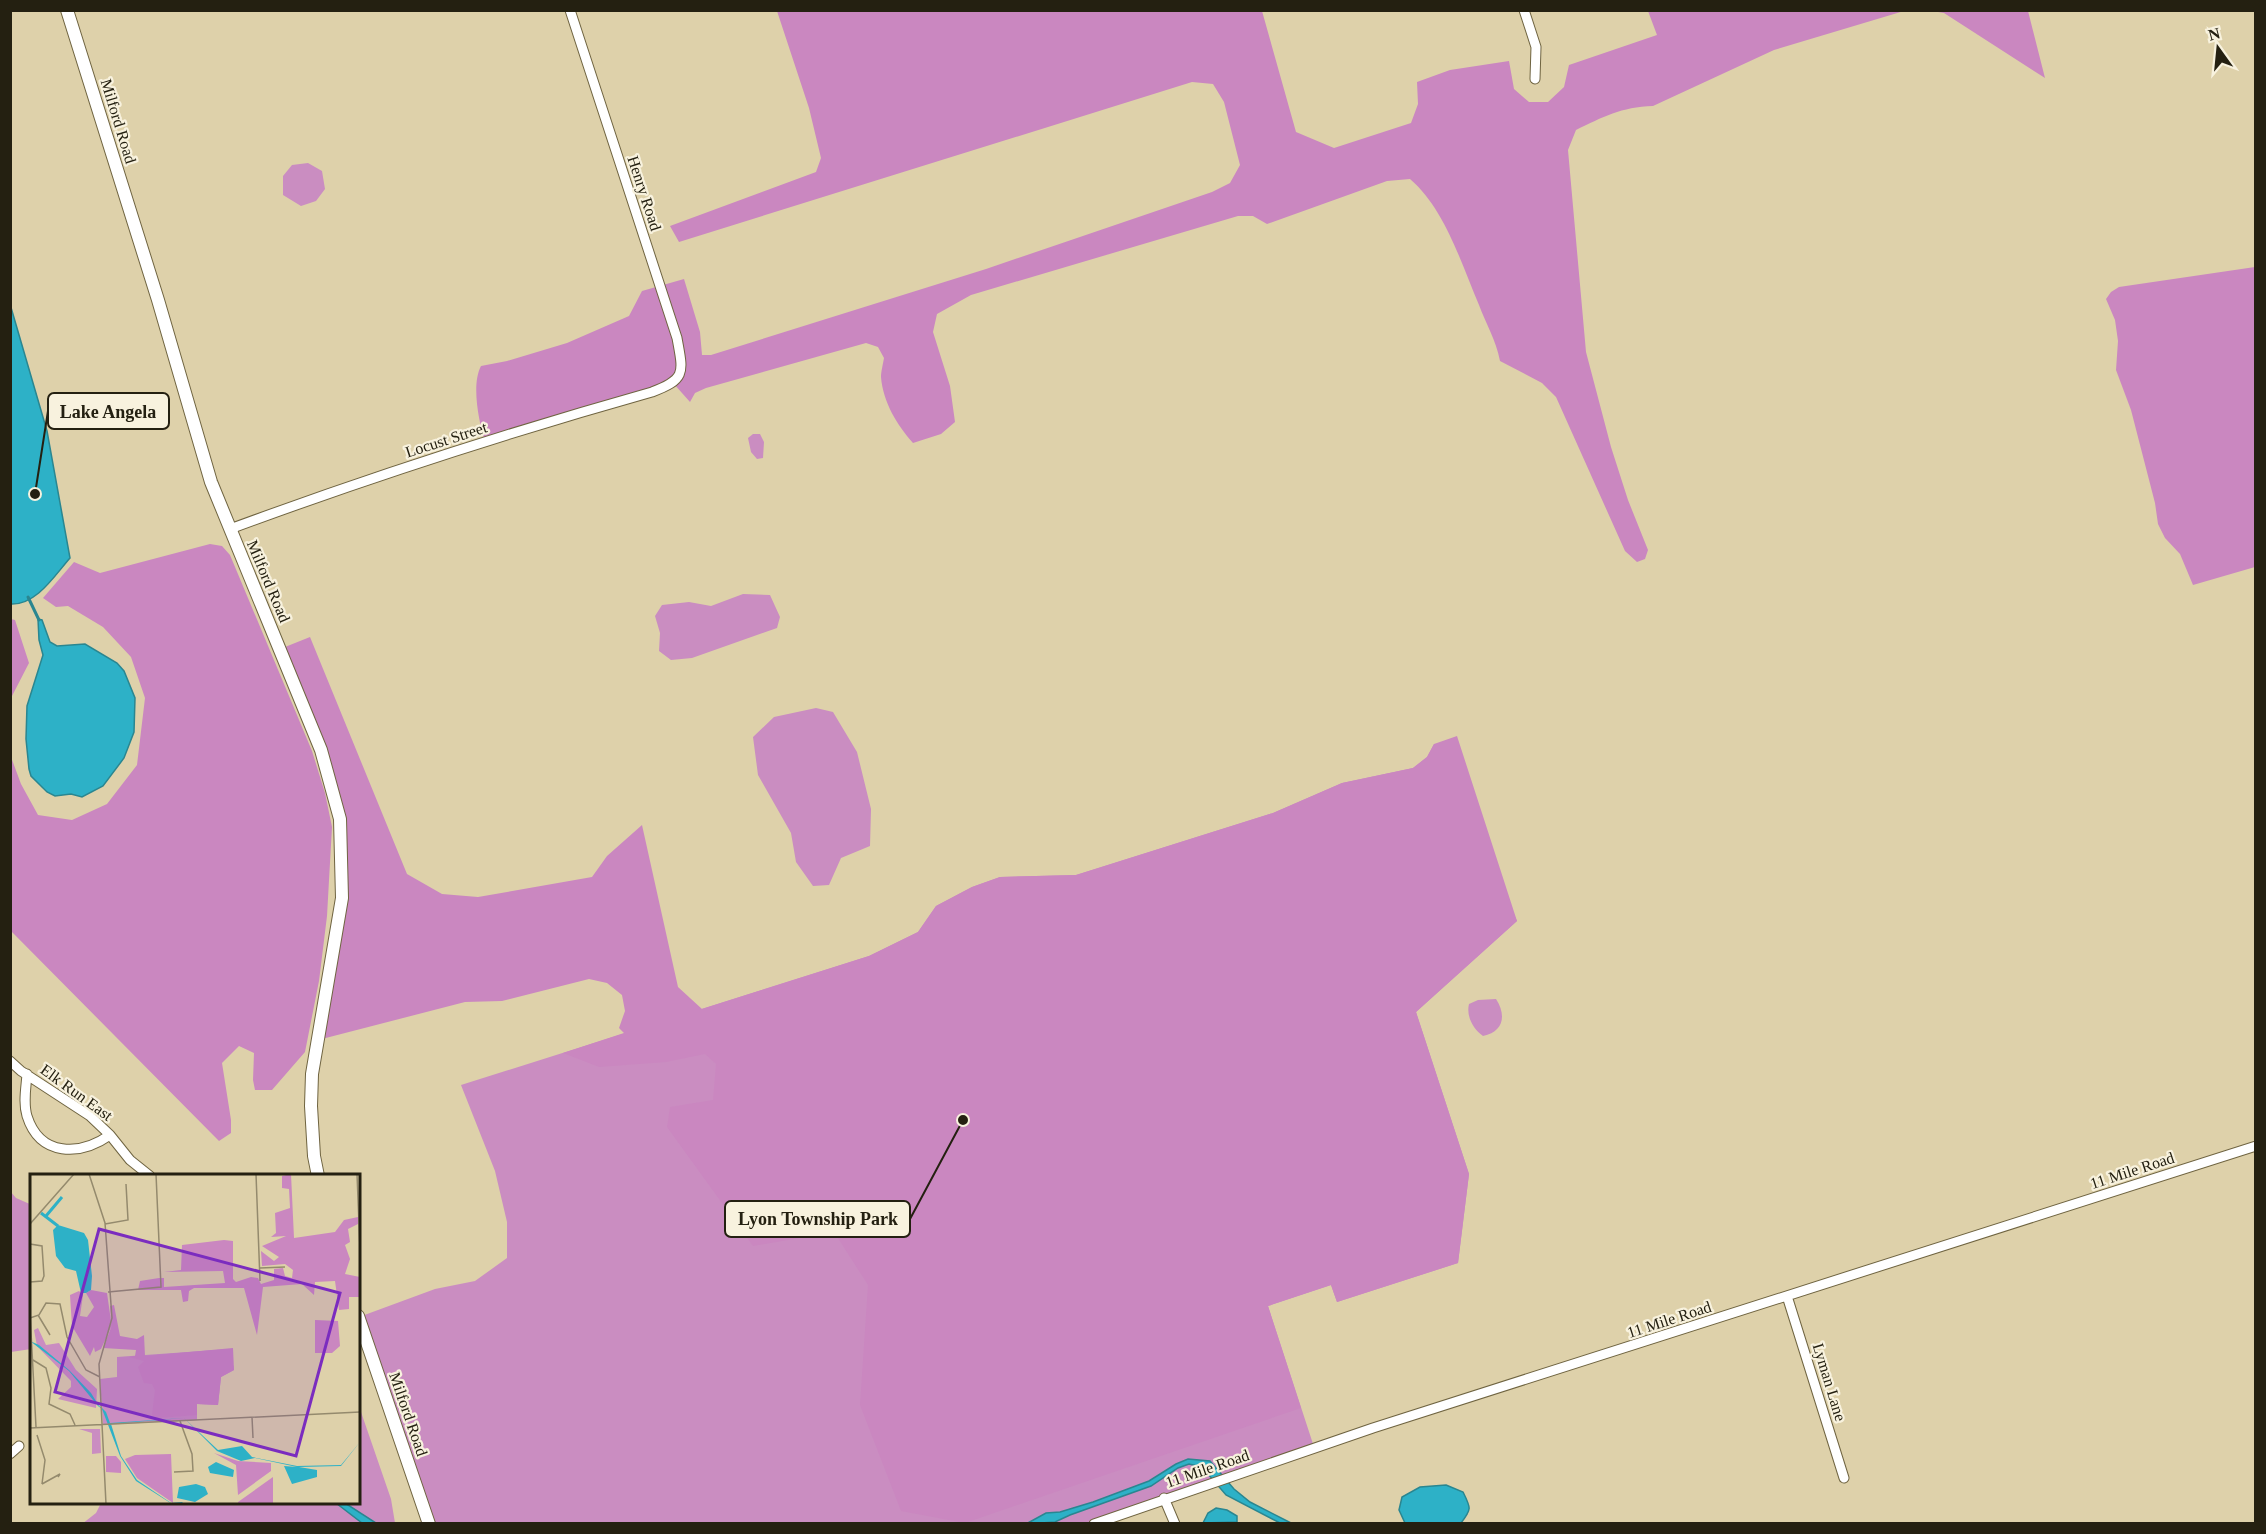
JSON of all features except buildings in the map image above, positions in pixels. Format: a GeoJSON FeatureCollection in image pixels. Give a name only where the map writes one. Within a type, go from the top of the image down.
{"type":"FeatureCollection","features":[{"type":"Feature","properties":{"kind":"street","name":"Milford Road"},"geometry":{"type":"LineString","coordinates":[[67,10],[158,300],[211,482],[321,750],[340,819],[342,898],[312,1074],[311,1106],[314,1156],[318,1174]]}},
{"type":"Feature","properties":{"kind":"street","name":"Henry Road"},"geometry":{"type":"LineString","coordinates":[[570,10],[676,338],[681,369],[674,384]]}},
{"type":"Feature","properties":{"kind":"street"},"geometry":{"type":"LineString","coordinates":[[1524,10],[1536,48],[1535,79]]}},
{"type":"Feature","properties":{"kind":"street","name":"Locust Street"},"geometry":{"type":"LineString","coordinates":[[230,530],[306,501],[456,451],[674,384]]}},
{"type":"Feature","properties":{"kind":"street","name":"Elk Run East"},"geometry":{"type":"LineString","coordinates":[[10,1061],[90,1116],[110,1135],[130,1160],[148,1174]]}},
{"type":"Feature","properties":{"kind":"street","name":"Elk Run East"},"geometry":{"type":"LineString","coordinates":[[27,1074],[25,1101],[27,1116],[34,1131],[43,1140],[62,1150],[82,1149],[98,1144],[110,1135]]}},
{"type":"Feature","properties":{"kind":"street","name":"11 Mile Road"},"geometry":{"type":"LineString","coordinates":[[1094,1524],[1384,1424],[2256,1146]]}},
{"type":"Feature","properties":{"kind":"street","name":"Lyman Lane"},"geometry":{"type":"LineString","coordinates":[[1787,1296],[1844,1478]]}},
{"type":"Feature","properties":{"kind":"street","name":"Milford Road"},"geometry":{"type":"LineString","coordinates":[[360,1322],[429,1524]]}},
{"type":"Feature","properties":{"kind":"street"},"geometry":{"type":"LineString","coordinates":[[10,1454],[19,1446]]}},
{"type":"Feature","properties":{"kind":"street"},"geometry":{"type":"LineString","coordinates":[[1164,1498],[1175,1524]]}},
{"type":"Feature","properties":{"kind":"shaded area"},"geometry":{"type":"Polygon","coordinates":[[[777,11],[1262,11],[1296,132],[1334,148],[1411,123],[1418,104],[1417,82],[1450,70],[1509,61],[1514,89],[1529,102],[1548,102],[1564,87],[1569,65],[1657,35],[1648,11],[1904,11],[1774,50],[1653,106],[1622,111],[1576,130],[1568,150],[1586,352],[1611,447],[1628,500],[1648,550],[1645,559],[1637,562],[1625,551],[1556,397],[1542,383],[1500,361],[1451,238],[1433,205],[1410,179],[1387,181],[1267,224],[1253,216],[1238,216],[971,295],[937,314],[933,332],[950,386],[955,422],[941,434],[913,443],[896,421],[888,404],[881,377],[884,358],[878,347],[866,343],[706,388],[695,393],[690,402],[674,384],[485,442],[478,414],[476,393],[481,366],[507,361],[567,343],[629,316],[642,291],[684,279],[700,332],[702,355],[711,355],[986,269],[1212,192],[1230,183],[1240,165],[1224,102],[1213,84],[1192,82],[679,242],[670,226],[816,172],[821,158],[809,108],[777,11]]]}},
{"type":"Feature","properties":{"kind":"shaded area"},"geometry":{"type":"Polygon","coordinates":[[[1932,11],[2028,11],[2045,78],[1944,13],[1932,11]]]}},
{"type":"Feature","properties":{"kind":"shaded area"},"geometry":{"type":"Polygon","coordinates":[[[308,163],[322,171],[325,189],[316,201],[301,206],[283,195],[283,176],[292,165],[308,163]]]}},
{"type":"Feature","properties":{"kind":"shaded area"},"geometry":{"type":"Polygon","coordinates":[[[2255,267],[2255,567],[2193,585],[2180,554],[2165,538],[2158,524],[2155,503],[2131,410],[2116,370],[2118,341],[2115,320],[2106,299],[2119,287],[2255,267]]]}},
{"type":"Feature","properties":{"kind":"shaded area"},"geometry":{"type":"Polygon","coordinates":[[[753,434],[760,434],[764,442],[763,458],[757,459],[751,452],[748,438],[753,434]]]}},
{"type":"Feature","properties":{"kind":"shaded area"},"geometry":{"type":"Polygon","coordinates":[[[210,544],[222,546],[230,555],[312,751],[325,793],[332,827],[327,916],[319,981],[305,1052],[272,1090],[255,1090],[254,1053],[239,1046],[222,1063],[231,1133],[219,1141],[10,930],[11,757],[21,784],[38,815],[72,820],[107,804],[137,765],[145,698],[131,657],[103,627],[68,606],[56,607],[43,598],[74,562],[100,573],[210,544]]]}},
{"type":"Feature","properties":{"kind":"shaded area"},"geometry":{"type":"Polygon","coordinates":[[[743,594],[770,595],[780,617],[777,628],[692,658],[671,660],[659,651],[660,633],[655,616],[662,605],[689,602],[711,606],[743,594]]]}},
{"type":"Feature","properties":{"kind":"shaded area"},"geometry":{"type":"Polygon","coordinates":[[[11,619],[15,620],[29,663],[12,696],[11,703],[11,619]]]}},
{"type":"Feature","properties":{"kind":"shaded area"},"geometry":{"type":"Polygon","coordinates":[[[310,637],[407,874],[442,894],[478,897],[592,877],[607,856],[642,825],[678,987],[702,1009],[869,956],[918,932],[936,906],[972,887],[1000,877],[1076,875],[1273,813],[1342,783],[1413,768],[1427,757],[1434,744],[1457,736],[1517,921],[1416,1012],[1469,1174],[1458,1263],[1337,1302],[1331,1285],[1268,1306],[1301,1408],[965,1523],[901,1511],[860,1405],[868,1285],[834,1232],[753,1246],[667,1127],[670,1107],[713,1100],[716,1064],[705,1054],[666,1062],[599,1067],[563,1053],[624,1033],[619,1028],[625,1011],[622,995],[607,983],[589,979],[502,1001],[465,1002],[318,1040],[342,898],[340,819],[280,649],[310,637]]]}},
{"type":"Feature","properties":{"kind":"shaded area"},"geometry":{"type":"Polygon","coordinates":[[[816,708],[833,712],[857,752],[871,809],[870,846],[841,858],[829,885],[813,886],[796,862],[791,833],[758,775],[753,737],[774,717],[816,708]]]}},
{"type":"Feature","properties":{"kind":"shaded area"},"geometry":{"type":"Polygon","coordinates":[[[1434,744],[1517,921],[1416,1012],[1469,1174],[1458,1263],[1337,1302],[1331,1285],[1268,1306],[1314,1447],[1090,1523],[429,1523],[360,1317],[435,1289],[475,1281],[507,1258],[507,1222],[495,1171],[461,1085],[869,956],[918,932],[936,906],[972,887],[1000,877],[1076,875],[1273,813],[1342,783],[1413,768],[1427,757],[1434,744]]]}},
{"type":"Feature","properties":{"kind":"shaded area"},"geometry":{"type":"Polygon","coordinates":[[[1496,999],[1501,1011],[1501,1022],[1495,1031],[1483,1036],[1471,1022],[1469,1004],[1478,1000],[1496,999]]]}},
{"type":"Feature","properties":{"kind":"shaded area"},"geometry":{"type":"Polygon","coordinates":[[[10,1191],[16,1198],[30,1204],[30,1349],[11,1352],[10,1191]]]}},
{"type":"Feature","properties":{"kind":"shaded area"},"geometry":{"type":"Polygon","coordinates":[[[360,1411],[391,1499],[395,1523],[82,1524],[96,1513],[100,1504],[360,1504],[360,1411]]]}},
{"type":"Feature","properties":{"kind":"water"},"geometry":{"type":"Polygon","coordinates":[[[10,304],[47,431],[70,558],[36,595],[28,600],[10,604],[10,304]]]}},
{"type":"Feature","properties":{"kind":"water"},"geometry":{"type":"Polygon","coordinates":[[[38,619],[42,620],[50,642],[57,646],[85,644],[117,663],[124,671],[135,698],[134,732],[124,758],[103,786],[82,797],[71,794],[55,796],[47,792],[31,776],[29,769],[26,739],[27,706],[43,655],[39,640],[38,619]]]}},
{"type":"Feature","properties":{"kind":"water"},"geometry":{"type":"Polygon","coordinates":[[[1188,1459],[1210,1461],[1234,1489],[1250,1502],[1291,1523],[1280,1523],[1226,1495],[1202,1467],[1189,1464],[1178,1468],[1151,1486],[1055,1522],[1026,1524],[1046,1513],[1060,1512],[1093,1502],[1149,1481],[1188,1459]]]}},
{"type":"Feature","properties":{"kind":"water"},"geometry":{"type":"Polygon","coordinates":[[[1446,1485],[1463,1492],[1468,1502],[1469,1511],[1461,1523],[1405,1523],[1399,1510],[1402,1497],[1420,1487],[1446,1485]]]}},
{"type":"Feature","properties":{"kind":"water"},"geometry":{"type":"Polygon","coordinates":[[[337,1504],[347,1504],[376,1523],[362,1523],[337,1504]]]}},
{"type":"Feature","properties":{"kind":"water"},"geometry":{"type":"Polygon","coordinates":[[[1216,1508],[1227,1510],[1237,1516],[1237,1522],[1203,1523],[1208,1513],[1216,1508]]]}},
{"type":"Feature","properties":{"kind":"waterway"},"geometry":{"type":"LineString","coordinates":[[28,597],[39,620]]}},
{"type":"Feature","properties":{"kind":"place","name":"Lake Angela"},"geometry":{"type":"Point","coordinates":[35,494]}},
{"type":"Feature","properties":{"kind":"place","name":"Lyon Township Park"},"geometry":{"type":"Point","coordinates":[963,1120]}}]}
